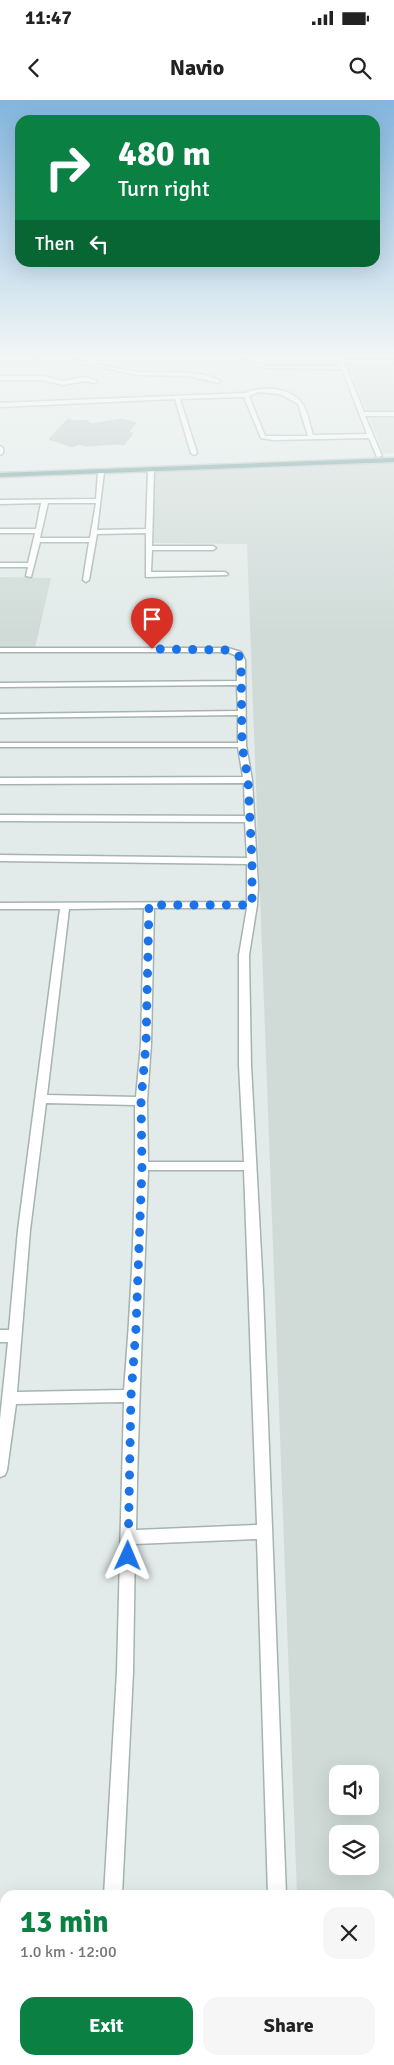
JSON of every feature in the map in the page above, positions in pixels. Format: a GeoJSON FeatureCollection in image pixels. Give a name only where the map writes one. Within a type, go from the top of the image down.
{"type":"FeatureCollection","features":[{"type":"Feature","properties":{"kind":"main road"},"geometry":{"type":"LineString","coordinates":[[0,469],[394,456]]}},
{"type":"Feature","properties":{"kind":"main road"},"geometry":{"type":"LineString","coordinates":[[0,475],[394,460]]}},
{"type":"Feature","properties":{"kind":"street"},"geometry":{"type":"LineString","coordinates":[[193,449],[194,453]]}},
{"type":"Feature","properties":{"kind":"street"},"geometry":{"type":"LineString","coordinates":[[376,449],[379,456]]}},
{"type":"Feature","properties":{"kind":"street"},"geometry":{"type":"LineString","coordinates":[[151,470],[148,575],[225,574]]}},
{"type":"Feature","properties":{"kind":"street"},"geometry":{"type":"LineString","coordinates":[[86,580],[99,501],[101,472]]}},
{"type":"Feature","properties":{"kind":"street"},"geometry":{"type":"LineString","coordinates":[[29,576],[45,501]]}},
{"type":"Feature","properties":{"kind":"street"},"geometry":{"type":"LineString","coordinates":[[0,502],[99,501]]}},
{"type":"Feature","properties":{"kind":"street"},"geometry":{"type":"LineString","coordinates":[[0,531],[39,531]]}},
{"type":"Feature","properties":{"kind":"street"},"geometry":{"type":"LineString","coordinates":[[94,532],[150,531]]}},
{"type":"Feature","properties":{"kind":"street"},"geometry":{"type":"LineString","coordinates":[[38,540],[93,540]]}},
{"type":"Feature","properties":{"kind":"street"},"geometry":{"type":"LineString","coordinates":[[150,548],[213,548]]}},
{"type":"Feature","properties":{"kind":"street"},"geometry":{"type":"LineString","coordinates":[[0,565],[32,565]]}},
{"type":"Feature","properties":{"kind":"street"},"geometry":{"type":"LineString","coordinates":[[0,650],[228,650],[238,654],[241,660],[242,745],[248,780],[252,861],[252,905],[243,973],[245,1065],[277,1890]]}},
{"type":"Feature","properties":{"kind":"street"},"geometry":{"type":"LineString","coordinates":[[0,685],[241,683]]}},
{"type":"Feature","properties":{"kind":"street"},"geometry":{"type":"LineString","coordinates":[[0,716],[241,713]]}},
{"type":"Feature","properties":{"kind":"street"},"geometry":{"type":"LineString","coordinates":[[0,745],[242,745]]}},
{"type":"Feature","properties":{"kind":"street"},"geometry":{"type":"LineString","coordinates":[[0,781],[248,780]]}},
{"type":"Feature","properties":{"kind":"street"},"geometry":{"type":"LineString","coordinates":[[0,818],[250,819]]}},
{"type":"Feature","properties":{"kind":"street"},"geometry":{"type":"LineString","coordinates":[[0,858],[252,861]]}},
{"type":"Feature","properties":{"kind":"street"},"geometry":{"type":"LineString","coordinates":[[0,1470],[10,1398],[7,1336],[24,1230],[65,905]]}},
{"type":"Feature","properties":{"kind":"street"},"geometry":{"type":"LineString","coordinates":[[113,1890],[125,1672],[131,1396],[136,1328],[142,1166],[141,1101],[146,1044],[149,905]]}},
{"type":"Feature","properties":{"kind":"street"},"geometry":{"type":"LineString","coordinates":[[0,906],[252,905]]}},
{"type":"Feature","properties":{"kind":"street"},"geometry":{"type":"LineString","coordinates":[[41,1100],[141,1101]]}},
{"type":"Feature","properties":{"kind":"street"},"geometry":{"type":"LineString","coordinates":[[142,1166],[250,1166]]}},
{"type":"Feature","properties":{"kind":"street"},"geometry":{"type":"LineString","coordinates":[[10,1398],[131,1396]]}},
{"type":"Feature","properties":{"kind":"street"},"geometry":{"type":"LineString","coordinates":[[128,1537],[264,1532]]}},
{"type":"Feature","properties":{"kind":"shaded area"},"geometry":{"type":"Polygon","coordinates":[[[382,449],[394,449],[394,453],[384,454],[382,449]]]}},
{"type":"Feature","properties":{"kind":"shaded area"},"geometry":{"type":"Polygon","coordinates":[[[394,457],[394,1890],[297,1890],[247,544],[152,543],[153,480],[148,469],[394,457]]]}},
{"type":"Feature","properties":{"kind":"shaded area"},"geometry":{"type":"Polygon","coordinates":[[[0,577],[51,578],[35,648],[0,648],[0,577]]]}},
{"type":"Feature","properties":{"kind":"route"},"geometry":{"type":"LineString","coordinates":[[128,1556],[131,1396],[136,1328],[142,1166],[141,1101],[146,1044],[149,905],[252,905],[253,886],[248,780],[242,745],[241,660],[238,654],[228,650],[152,649]]}}]}
